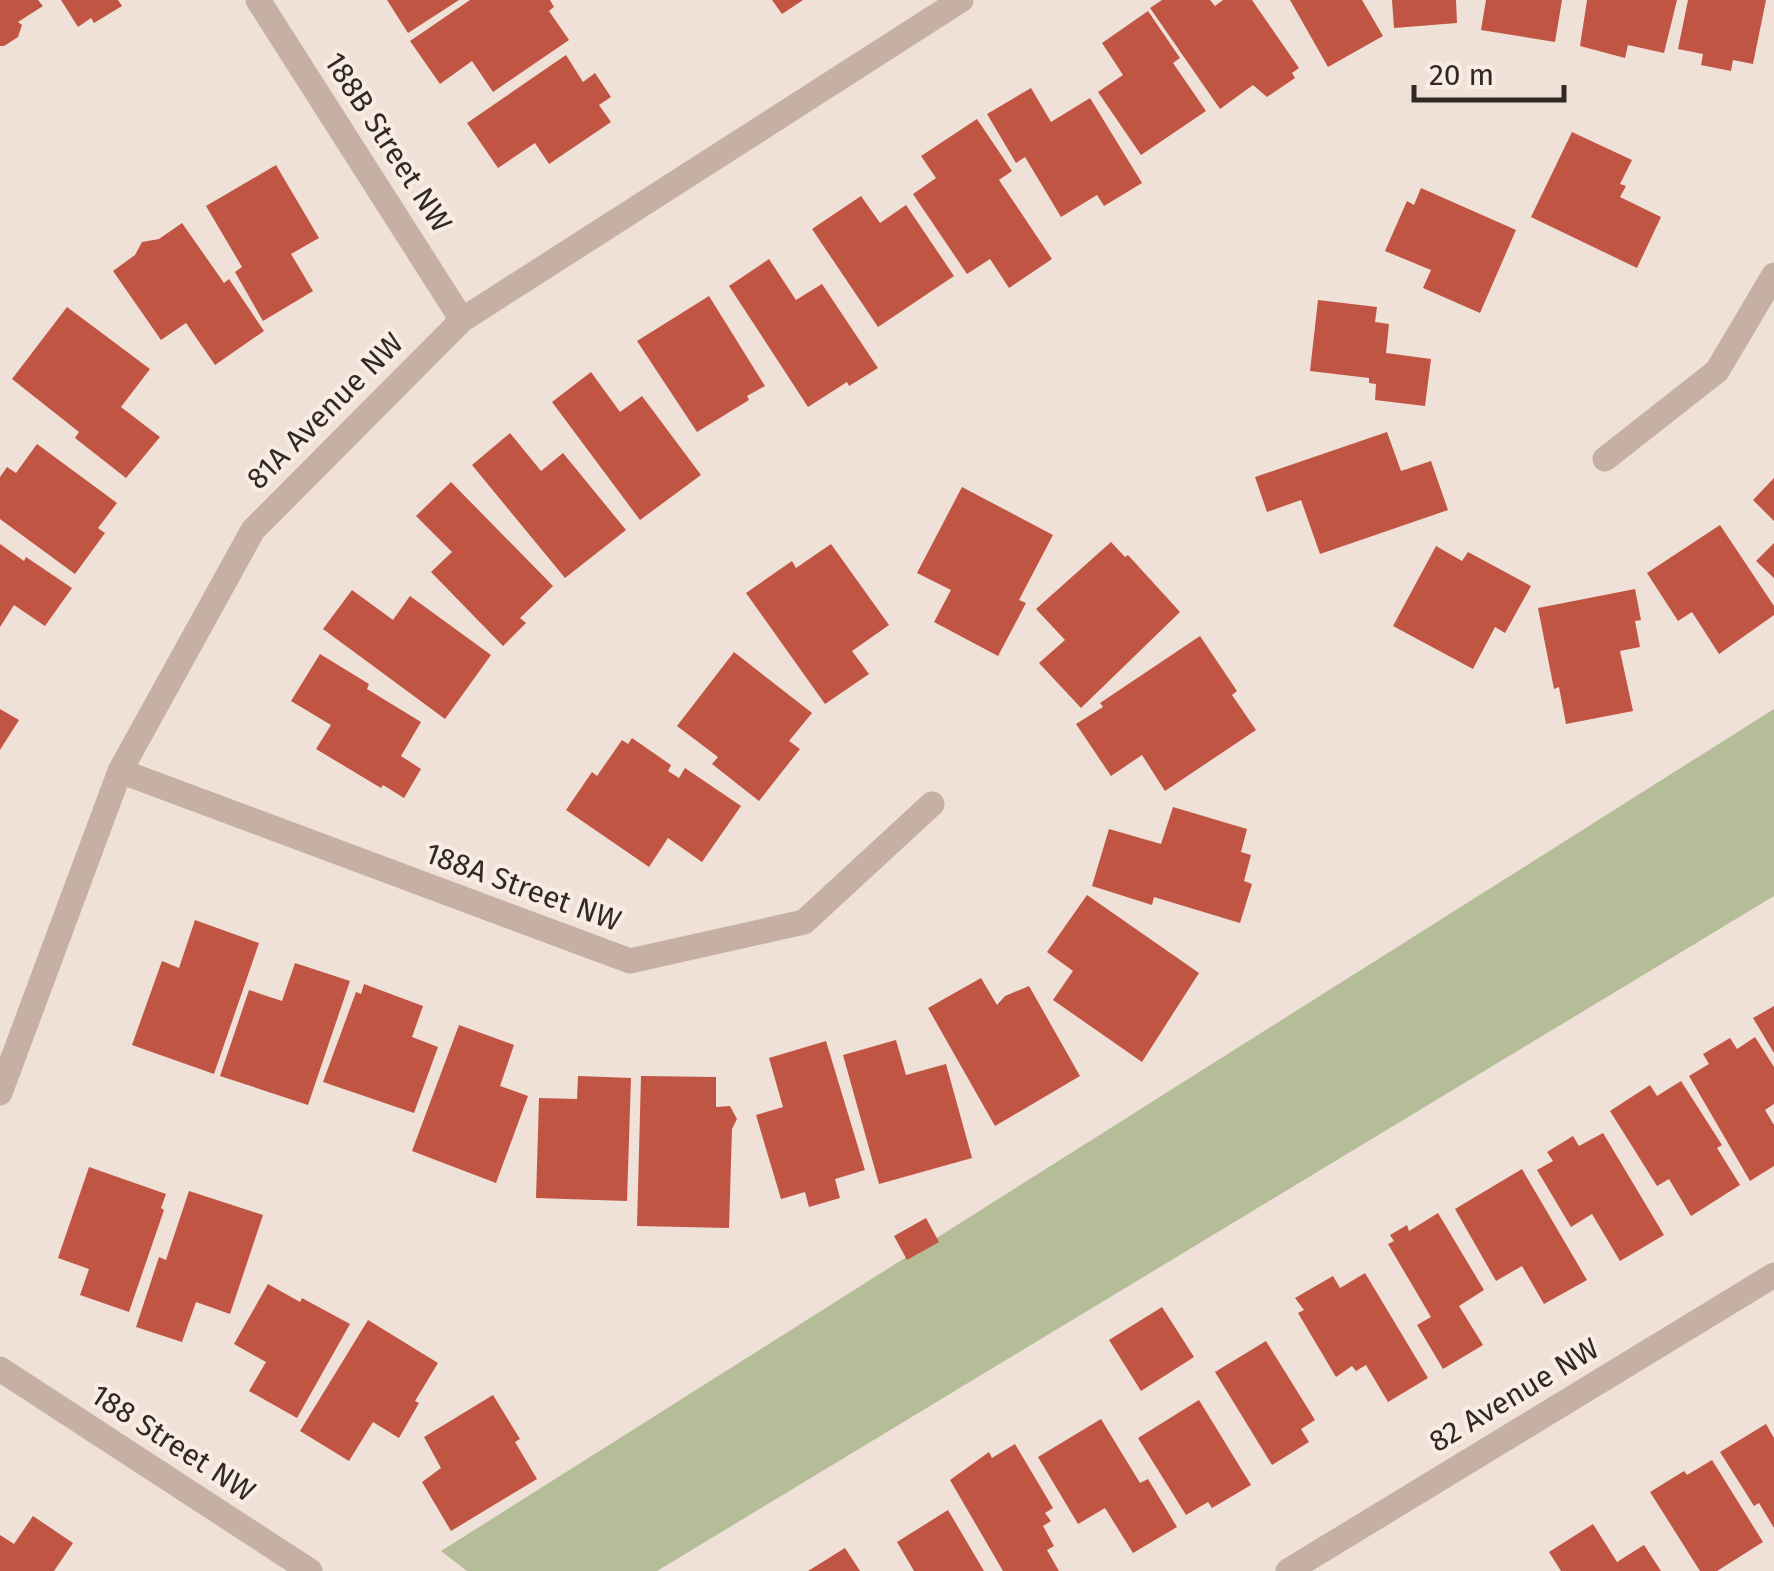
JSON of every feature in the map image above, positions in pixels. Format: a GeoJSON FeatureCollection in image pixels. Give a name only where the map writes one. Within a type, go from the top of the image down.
{"type":"FeatureCollection","features":[{"type":"Feature","properties":{"kind":"street","name":"188B Street NW"},"geometry":{"type":"LineString","coordinates":[[258,0],[462,320]]}},
{"type":"Feature","properties":{"kind":"street","name":"81A Avenue NW"},"geometry":{"type":"LineString","coordinates":[[0,1093],[120,770],[253,530],[462,320],[961,0]]}},
{"type":"Feature","properties":{"kind":"street"},"geometry":{"type":"LineString","coordinates":[[1604,459],[1717,371],[1774,275]]}},
{"type":"Feature","properties":{"kind":"street","name":"188A Street NW"},"geometry":{"type":"LineString","coordinates":[[120,770],[630,961],[804,922],[932,804]]}},
{"type":"Feature","properties":{"kind":"street","name":"82 Avenue NW"},"geometry":{"type":"LineString","coordinates":[[1288,1571],[1774,1275]]}},
{"type":"Feature","properties":{"kind":"street","name":"188 Street NW"},"geometry":{"type":"LineString","coordinates":[[0,1370],[310,1571]]}},
{"type":"Feature","properties":{"kind":"green space"},"geometry":{"type":"Polygon","coordinates":[[[1774,709],[1774,896],[657,1571],[467,1571],[441,1551],[1774,709]]]}},
{"type":"Feature","properties":{"kind":"building"},"geometry":{"type":"Polygon","coordinates":[[[0,0],[38,0],[43,6],[18,22],[22,25],[18,37],[4,46],[0,46],[0,0]]]}},
{"type":"Feature","properties":{"kind":"building"},"geometry":{"type":"Polygon","coordinates":[[[61,0],[118,0],[122,6],[94,23],[91,18],[78,27],[61,0]]]}},
{"type":"Feature","properties":{"kind":"building"},"geometry":{"type":"Polygon","coordinates":[[[387,0],[459,0],[408,33],[387,0]]]}},
{"type":"Feature","properties":{"kind":"building"},"geometry":{"type":"Polygon","coordinates":[[[470,0],[550,0],[554,7],[549,11],[569,40],[493,92],[472,61],[440,84],[410,41],[470,0]]]}},
{"type":"Feature","properties":{"kind":"building"},"geometry":{"type":"Polygon","coordinates":[[[772,0],[803,0],[782,14],[772,0]]]}},
{"type":"Feature","properties":{"kind":"building"},"geometry":{"type":"Polygon","coordinates":[[[1162,0],[1210,0],[1215,6],[1223,0],[1252,0],[1299,68],[1292,73],[1295,78],[1267,97],[1253,85],[1220,109],[1150,8],[1162,0]]]}},
{"type":"Feature","properties":{"kind":"building"},"geometry":{"type":"Polygon","coordinates":[[[1290,0],[1362,0],[1383,36],[1328,67],[1290,0]]]}},
{"type":"Feature","properties":{"kind":"building"},"geometry":{"type":"Polygon","coordinates":[[[1392,0],[1456,0],[1457,23],[1394,28],[1392,0]]]}},
{"type":"Feature","properties":{"kind":"building"},"geometry":{"type":"Polygon","coordinates":[[[1486,0],[1562,0],[1555,42],[1481,30],[1486,0]]]}},
{"type":"Feature","properties":{"kind":"building"},"geometry":{"type":"Polygon","coordinates":[[[1587,0],[1677,0],[1664,53],[1628,45],[1625,58],[1580,46],[1587,0]]]}},
{"type":"Feature","properties":{"kind":"building"},"geometry":{"type":"Polygon","coordinates":[[[1688,0],[1766,0],[1753,64],[1733,60],[1731,71],[1701,65],[1703,54],[1678,49],[1688,0]]]}},
{"type":"Feature","properties":{"kind":"building"},"geometry":{"type":"Polygon","coordinates":[[[1148,11],[1180,58],[1173,63],[1206,111],[1141,155],[1098,92],[1123,75],[1102,43],[1148,11]]]}},
{"type":"Feature","properties":{"kind":"building"},"geometry":{"type":"Polygon","coordinates":[[[566,55],[583,82],[595,73],[611,97],[599,105],[611,122],[549,164],[535,143],[498,168],[467,123],[566,55]]]}},
{"type":"Feature","properties":{"kind":"building"},"geometry":{"type":"Polygon","coordinates":[[[1031,88],[1051,122],[1090,98],[1142,183],[1104,206],[1097,195],[1061,217],[1025,157],[1016,163],[987,114],[1031,88]]]}},
{"type":"Feature","properties":{"kind":"building"},"geometry":{"type":"Polygon","coordinates":[[[977,119],[1012,171],[999,180],[1052,259],[1009,288],[990,259],[967,274],[913,194],[936,178],[921,156],[977,119]]]}},
{"type":"Feature","properties":{"kind":"building"},"geometry":{"type":"Polygon","coordinates":[[[1572,132],[1632,160],[1620,184],[1626,186],[1620,197],[1661,217],[1637,268],[1531,217],[1572,132]]]}},
{"type":"Feature","properties":{"kind":"building"},"geometry":{"type":"Polygon","coordinates":[[[276,165],[319,238],[291,254],[313,291],[263,321],[235,272],[242,267],[206,206],[276,165]]]}},
{"type":"Feature","properties":{"kind":"building"},"geometry":{"type":"Polygon","coordinates":[[[1421,188],[1516,230],[1480,313],[1423,288],[1431,270],[1385,251],[1407,201],[1414,205],[1421,188]]]}},
{"type":"Feature","properties":{"kind":"building"},"geometry":{"type":"Polygon","coordinates":[[[861,196],[880,223],[906,205],[954,276],[878,327],[812,229],[861,196]]]}},
{"type":"Feature","properties":{"kind":"building"},"geometry":{"type":"Polygon","coordinates":[[[182,223],[224,283],[229,279],[264,331],[215,365],[186,323],[161,340],[113,271],[135,255],[142,242],[159,239],[182,223]]]}},
{"type":"Feature","properties":{"kind":"building"},"geometry":{"type":"Polygon","coordinates":[[[769,259],[796,300],[822,284],[878,368],[808,407],[729,286],[769,259]]]}},
{"type":"Feature","properties":{"kind":"building"},"geometry":{"type":"Polygon","coordinates":[[[709,296],[765,386],[697,432],[637,341],[709,296]]]}},
{"type":"Feature","properties":{"kind":"building"},"geometry":{"type":"Polygon","coordinates":[[[1318,300],[1377,307],[1375,322],[1389,324],[1386,353],[1431,359],[1425,406],[1375,400],[1376,384],[1369,383],[1369,378],[1310,371],[1318,300]]]}},
{"type":"Feature","properties":{"kind":"building"},"geometry":{"type":"Polygon","coordinates":[[[67,307],[150,369],[121,407],[160,437],[126,478],[75,438],[79,432],[12,379],[67,307]]]}},
{"type":"Feature","properties":{"kind":"building"},"geometry":{"type":"Polygon","coordinates":[[[591,372],[620,412],[642,396],[701,475],[640,520],[552,402],[591,372]]]}},
{"type":"Feature","properties":{"kind":"building"},"geometry":{"type":"Polygon","coordinates":[[[1387,432],[1401,471],[1431,461],[1448,510],[1320,554],[1301,500],[1267,512],[1255,477],[1387,432]]]}},
{"type":"Feature","properties":{"kind":"building"},"geometry":{"type":"Polygon","coordinates":[[[510,433],[541,471],[563,453],[626,530],[565,578],[472,465],[510,433]]]}},
{"type":"Feature","properties":{"kind":"building"},"geometry":{"type":"Polygon","coordinates":[[[37,444],[117,503],[98,528],[105,533],[75,574],[0,519],[0,477],[7,467],[16,473],[37,444]]]}},
{"type":"Feature","properties":{"kind":"building"},"geometry":{"type":"Polygon","coordinates":[[[1774,478],[1774,521],[1753,500],[1774,478]]]}},
{"type":"Feature","properties":{"kind":"building"},"geometry":{"type":"Polygon","coordinates":[[[451,482],[553,586],[520,618],[526,623],[503,646],[431,572],[452,552],[416,516],[451,482]]]}},
{"type":"Feature","properties":{"kind":"building"},"geometry":{"type":"Polygon","coordinates":[[[962,487],[1053,535],[1019,600],[1026,603],[998,656],[934,622],[951,590],[917,573],[962,487]]]}},
{"type":"Feature","properties":{"kind":"building"},"geometry":{"type":"Polygon","coordinates":[[[1720,525],[1774,606],[1774,615],[1719,654],[1692,612],[1678,621],[1647,573],[1720,525]]]}},
{"type":"Feature","properties":{"kind":"building"},"geometry":{"type":"Polygon","coordinates":[[[1111,542],[1180,612],[1081,708],[1039,663],[1065,640],[1036,609],[1111,542]]]}},
{"type":"Feature","properties":{"kind":"building"},"geometry":{"type":"Polygon","coordinates":[[[1774,543],[1774,578],[1756,561],[1774,543]]]}},
{"type":"Feature","properties":{"kind":"building"},"geometry":{"type":"Polygon","coordinates":[[[0,544],[72,588],[45,626],[14,605],[0,627],[0,544]]]}},
{"type":"Feature","properties":{"kind":"building"},"geometry":{"type":"Polygon","coordinates":[[[831,544],[889,625],[852,651],[869,674],[825,704],[746,593],[792,561],[796,568],[831,544]]]}},
{"type":"Feature","properties":{"kind":"building"},"geometry":{"type":"Polygon","coordinates":[[[1436,546],[1462,561],[1468,552],[1531,586],[1505,633],[1495,627],[1473,669],[1393,626],[1436,546]]]}},
{"type":"Feature","properties":{"kind":"building"},"geometry":{"type":"Polygon","coordinates":[[[1635,589],[1641,620],[1635,621],[1640,647],[1620,651],[1633,711],[1566,724],[1559,687],[1554,689],[1538,608],[1635,589]]]}},
{"type":"Feature","properties":{"kind":"building"},"geometry":{"type":"Polygon","coordinates":[[[352,590],[393,620],[410,596],[491,655],[445,719],[323,629],[352,590]]]}},
{"type":"Feature","properties":{"kind":"building"},"geometry":{"type":"Polygon","coordinates":[[[1200,636],[1237,691],[1232,695],[1256,730],[1165,791],[1142,755],[1111,776],[1076,724],[1103,707],[1100,703],[1200,636]]]}},
{"type":"Feature","properties":{"kind":"building"},"geometry":{"type":"Polygon","coordinates":[[[734,652],[812,713],[789,741],[800,749],[759,801],[712,764],[718,757],[677,726],[734,652]]]}},
{"type":"Feature","properties":{"kind":"building"},"geometry":{"type":"Polygon","coordinates":[[[320,654],[421,722],[401,756],[421,769],[404,798],[316,749],[331,725],[291,701],[320,654]]]}},
{"type":"Feature","properties":{"kind":"building"},"geometry":{"type":"Polygon","coordinates":[[[0,709],[19,720],[0,750],[0,709]]]}},
{"type":"Feature","properties":{"kind":"building"},"geometry":{"type":"Polygon","coordinates":[[[632,738],[671,765],[668,771],[679,778],[685,768],[741,806],[702,862],[668,838],[649,867],[566,810],[592,772],[597,776],[622,740],[628,744],[632,738]]]}},
{"type":"Feature","properties":{"kind":"building"},"geometry":{"type":"Polygon","coordinates":[[[1173,807],[1247,829],[1241,852],[1251,855],[1244,881],[1252,884],[1240,923],[1154,897],[1152,905],[1092,886],[1109,829],[1161,844],[1173,807]]]}},
{"type":"Feature","properties":{"kind":"building"},"geometry":{"type":"Polygon","coordinates":[[[1087,895],[1199,973],[1142,1062],[1053,1000],[1073,971],[1047,952],[1087,895]]]}},
{"type":"Feature","properties":{"kind":"building"},"geometry":{"type":"Polygon","coordinates":[[[195,920],[259,943],[214,1074],[132,1045],[162,961],[179,968],[195,920]]]}},
{"type":"Feature","properties":{"kind":"building"},"geometry":{"type":"Polygon","coordinates":[[[295,963],[350,981],[308,1105],[220,1076],[249,990],[282,1001],[295,963]]]}},
{"type":"Feature","properties":{"kind":"building"},"geometry":{"type":"Polygon","coordinates":[[[981,978],[997,1005],[1005,996],[1029,986],[1080,1076],[995,1126],[928,1008],[981,978]]]}},
{"type":"Feature","properties":{"kind":"building"},"geometry":{"type":"Polygon","coordinates":[[[364,984],[423,1006],[412,1037],[438,1047],[414,1113],[323,1082],[356,992],[361,994],[364,984]]]}},
{"type":"Feature","properties":{"kind":"building"},"geometry":{"type":"Polygon","coordinates":[[[1774,1006],[1774,1053],[1753,1018],[1774,1006]]]}},
{"type":"Feature","properties":{"kind":"building"},"geometry":{"type":"Polygon","coordinates":[[[459,1025],[514,1045],[500,1086],[528,1096],[496,1183],[412,1151],[459,1025]]]}},
{"type":"Feature","properties":{"kind":"building"},"geometry":{"type":"Polygon","coordinates":[[[1755,1037],[1774,1067],[1774,1104],[1765,1110],[1774,1125],[1774,1166],[1750,1181],[1689,1076],[1709,1064],[1703,1054],[1730,1038],[1737,1049],[1755,1037]]]}},
{"type":"Feature","properties":{"kind":"building"},"geometry":{"type":"Polygon","coordinates":[[[896,1040],[906,1075],[946,1064],[972,1158],[879,1184],[843,1055],[896,1040]]]}},
{"type":"Feature","properties":{"kind":"building"},"geometry":{"type":"Polygon","coordinates":[[[826,1041],[865,1170],[835,1179],[840,1198],[809,1207],[805,1192],[781,1199],[756,1115],[783,1107],[769,1058],[826,1041]]]}},
{"type":"Feature","properties":{"kind":"building"},"geometry":{"type":"Polygon","coordinates":[[[578,1076],[631,1078],[627,1201],[536,1198],[539,1098],[577,1099],[578,1076]]]}},
{"type":"Feature","properties":{"kind":"building"},"geometry":{"type":"Polygon","coordinates":[[[641,1076],[716,1077],[716,1107],[730,1106],[737,1119],[732,1129],[729,1228],[637,1226],[641,1076]]]}},
{"type":"Feature","properties":{"kind":"building"},"geometry":{"type":"Polygon","coordinates":[[[1681,1081],[1722,1145],[1717,1148],[1740,1185],[1691,1216],[1669,1179],[1657,1186],[1610,1111],[1650,1085],[1657,1096],[1681,1081]]]}},
{"type":"Feature","properties":{"kind":"building"},"geometry":{"type":"Polygon","coordinates":[[[1603,1133],[1664,1235],[1620,1261],[1592,1214],[1571,1227],[1537,1170],[1553,1161],[1547,1152],[1573,1136],[1579,1146],[1603,1133]]]}},
{"type":"Feature","properties":{"kind":"building"},"geometry":{"type":"Polygon","coordinates":[[[89,1167],[166,1194],[129,1312],[80,1295],[89,1269],[58,1258],[89,1167]]]}},
{"type":"Feature","properties":{"kind":"building"},"geometry":{"type":"Polygon","coordinates":[[[1522,1169],[1587,1280],[1544,1304],[1522,1266],[1496,1281],[1455,1209],[1522,1169]]]}},
{"type":"Feature","properties":{"kind":"building"},"geometry":{"type":"Polygon","coordinates":[[[189,1191],[263,1215],[230,1314],[196,1302],[182,1342],[136,1327],[159,1257],[166,1260],[189,1191]]]}},
{"type":"Feature","properties":{"kind":"building"},"geometry":{"type":"Polygon","coordinates":[[[1438,1213],[1484,1290],[1459,1306],[1483,1345],[1443,1369],[1417,1325],[1431,1317],[1388,1244],[1394,1241],[1390,1235],[1407,1225],[1409,1231],[1438,1213]]]}},
{"type":"Feature","properties":{"kind":"building"},"geometry":{"type":"Polygon","coordinates":[[[926,1218],[939,1242],[907,1260],[894,1236],[926,1218]]]}},
{"type":"Feature","properties":{"kind":"building"},"geometry":{"type":"Polygon","coordinates":[[[1365,1273],[1428,1378],[1388,1402],[1366,1365],[1356,1371],[1352,1366],[1336,1377],[1298,1313],[1304,1310],[1295,1298],[1333,1276],[1340,1288],[1365,1273]]]}},
{"type":"Feature","properties":{"kind":"building"},"geometry":{"type":"Polygon","coordinates":[[[268,1284],[350,1324],[297,1418],[249,1391],[266,1362],[234,1344],[268,1284]]]}},
{"type":"Feature","properties":{"kind":"building"},"geometry":{"type":"Polygon","coordinates":[[[1162,1307],[1194,1357],[1141,1391],[1109,1340],[1162,1307]]]}},
{"type":"Feature","properties":{"kind":"building"},"geometry":{"type":"Polygon","coordinates":[[[368,1320],[438,1363],[399,1438],[373,1422],[349,1461],[300,1431],[368,1320]]]}},
{"type":"Feature","properties":{"kind":"building"},"geometry":{"type":"Polygon","coordinates":[[[1266,1341],[1315,1420],[1301,1429],[1309,1442],[1272,1465],[1215,1372],[1266,1341]]]}},
{"type":"Feature","properties":{"kind":"building"},"geometry":{"type":"Polygon","coordinates":[[[493,1395],[520,1439],[515,1442],[537,1479],[451,1531],[422,1482],[441,1468],[424,1437],[493,1395]]]}},
{"type":"Feature","properties":{"kind":"building"},"geometry":{"type":"Polygon","coordinates":[[[1199,1400],[1251,1485],[1212,1508],[1208,1502],[1186,1515],[1138,1438],[1199,1400]]]}},
{"type":"Feature","properties":{"kind":"building"},"geometry":{"type":"Polygon","coordinates":[[[1101,1419],[1140,1483],[1148,1479],[1177,1527],[1133,1553],[1105,1508],[1078,1524],[1038,1457],[1101,1419]]]}},
{"type":"Feature","properties":{"kind":"building"},"geometry":{"type":"Polygon","coordinates":[[[1766,1424],[1774,1438],[1774,1528],[1759,1503],[1754,1506],[1720,1452],[1766,1424]]]}},
{"type":"Feature","properties":{"kind":"building"},"geometry":{"type":"Polygon","coordinates":[[[1015,1444],[1053,1508],[1045,1513],[1051,1521],[1043,1526],[1054,1546],[1047,1550],[1059,1571],[1003,1571],[950,1480],[989,1452],[992,1458],[1015,1444]]]}},
{"type":"Feature","properties":{"kind":"building"},"geometry":{"type":"Polygon","coordinates":[[[1712,1460],[1763,1542],[1717,1571],[1700,1571],[1650,1492],[1684,1471],[1687,1475],[1712,1460]]]}},
{"type":"Feature","properties":{"kind":"building"},"geometry":{"type":"Polygon","coordinates":[[[948,1510],[984,1571],[914,1571],[897,1542],[948,1510]]]}},
{"type":"Feature","properties":{"kind":"building"},"geometry":{"type":"Polygon","coordinates":[[[33,1516],[73,1543],[54,1571],[0,1571],[0,1535],[14,1544],[33,1516]]]}},
{"type":"Feature","properties":{"kind":"building"},"geometry":{"type":"Polygon","coordinates":[[[1593,1524],[1617,1562],[1644,1545],[1661,1571],[1561,1571],[1549,1552],[1593,1524]]]}},
{"type":"Feature","properties":{"kind":"building"},"geometry":{"type":"Polygon","coordinates":[[[845,1548],[860,1571],[808,1571],[845,1548]]]}}]}
